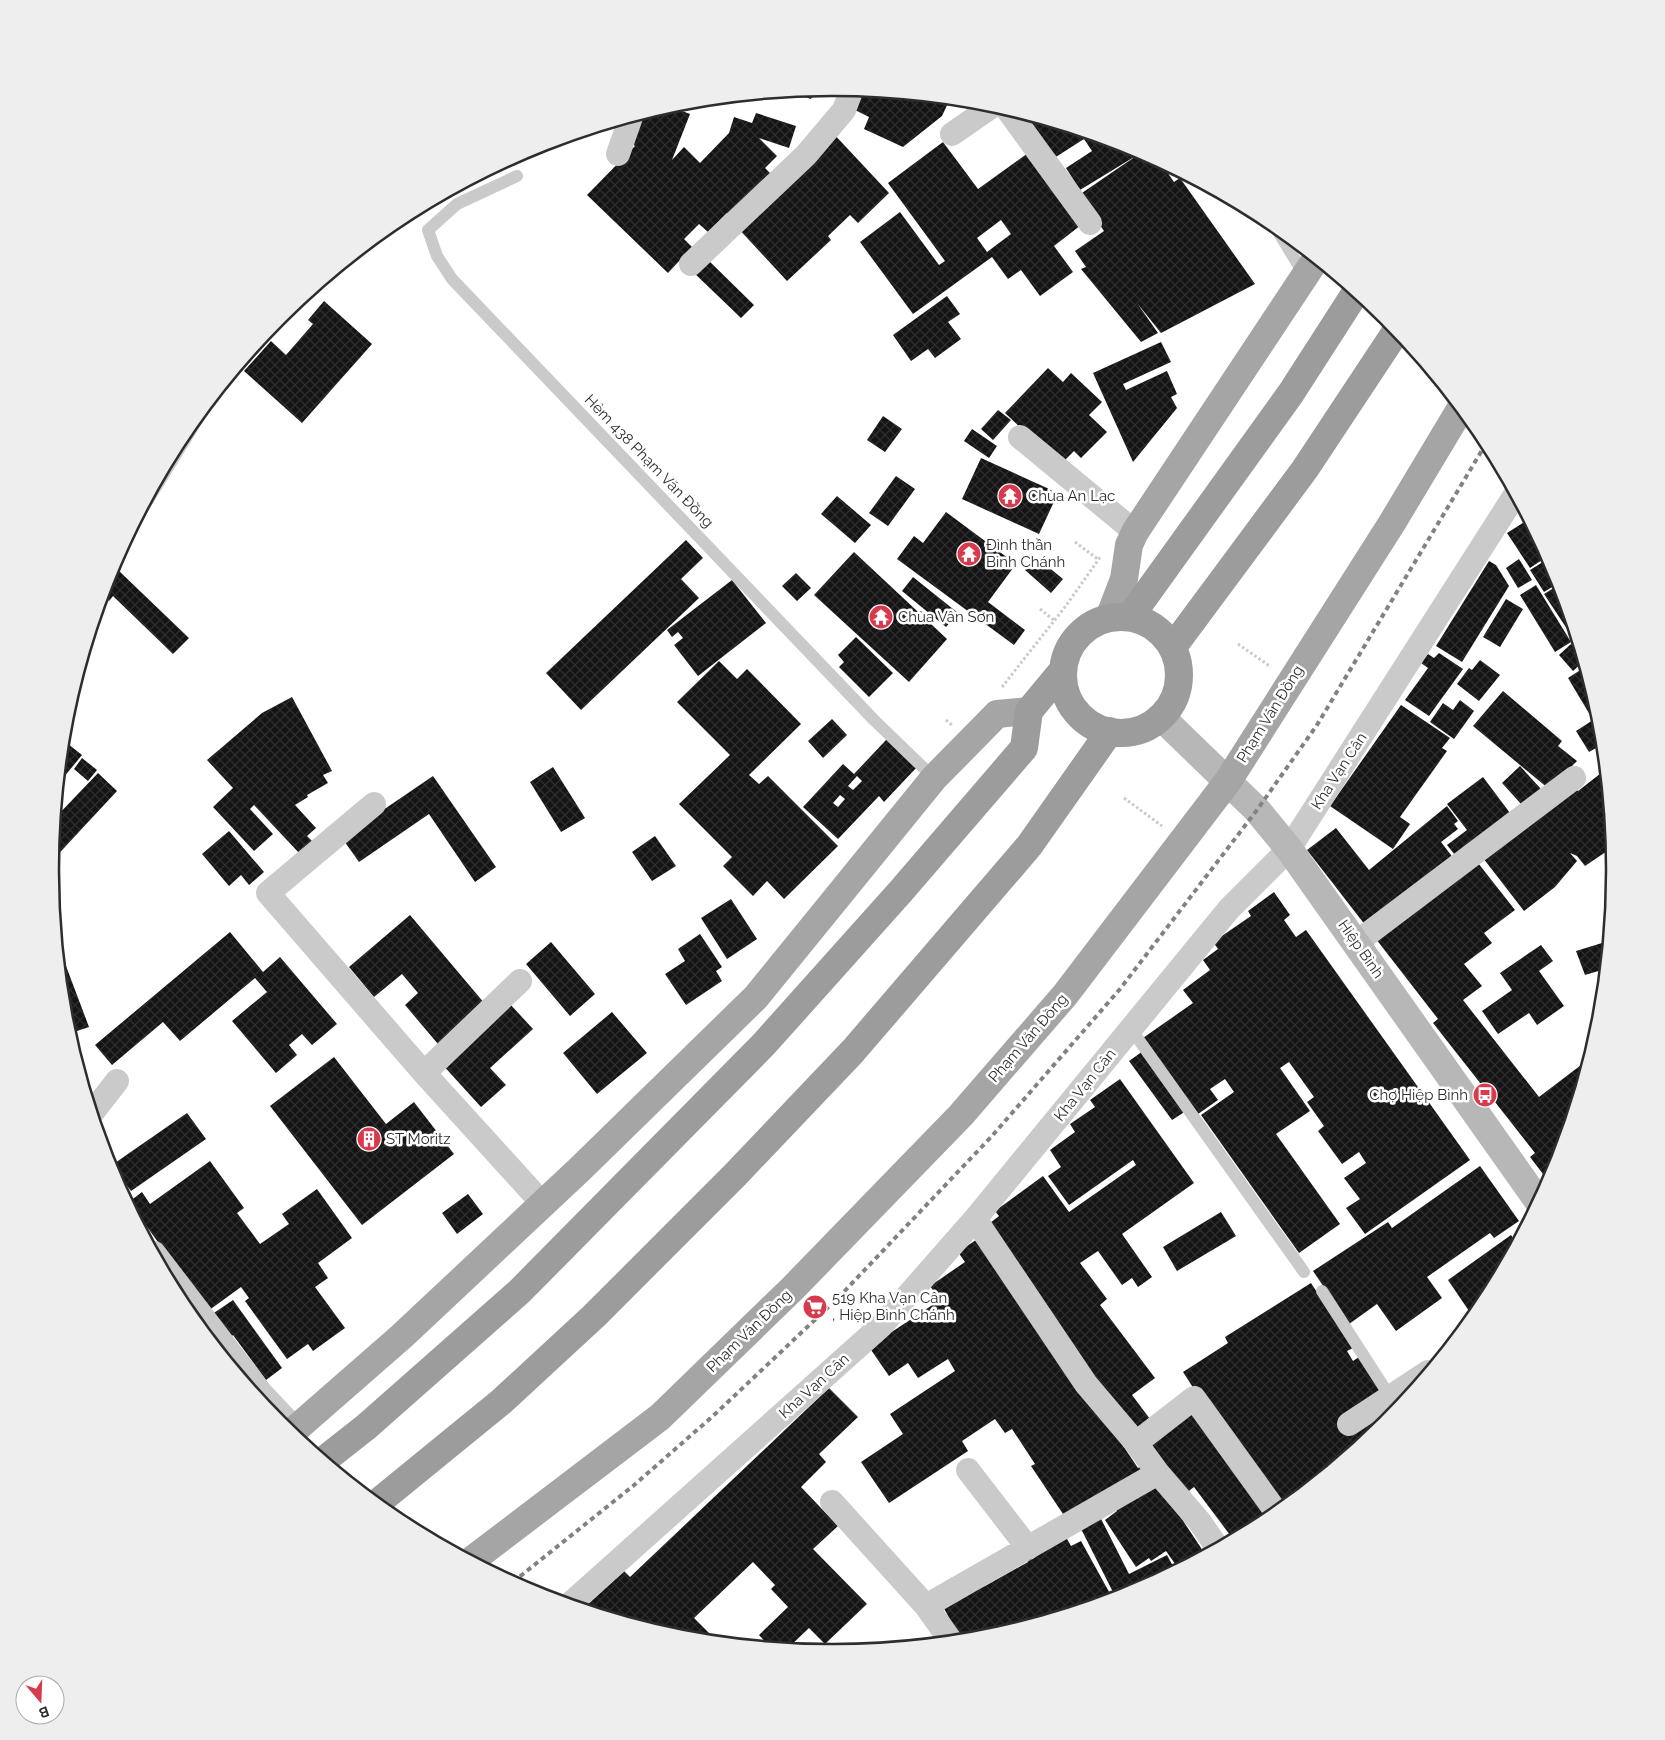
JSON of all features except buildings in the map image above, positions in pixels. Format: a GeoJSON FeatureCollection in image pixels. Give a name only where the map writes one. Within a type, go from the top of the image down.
{"type":"FeatureCollection","features":[{"type":"Feature","properties":{"kind":"highway"},"geometry":{"type":"LineString","coordinates":[[1119,618],[1291,393],[1353,297]]}},
{"type":"Feature","properties":{"kind":"highway"},"geometry":{"type":"LineString","coordinates":[[1173,647],[1305,469],[1393,337]]}},
{"type":"Feature","properties":{"kind":"highway"},"geometry":{"type":"LineString","coordinates":[[1119,618],[1148,623],[1158,630],[1173,647],[1179,662],[1178,685],[1171,704],[1161,717],[1133,733],[1110,732],[1090,724],[1077,713],[1067,695],[1063,670],[1065,658],[1077,637],[1091,625],[1119,618]]}},
{"type":"Feature","properties":{"kind":"highway"},"geometry":{"type":"LineString","coordinates":[[328,1457],[366,1427],[520,1291],[764,1044],[901,891],[1024,748],[1029,711],[1063,670]]}},
{"type":"Feature","properties":{"kind":"highway"},"geometry":{"type":"LineString","coordinates":[[382,1499],[502,1401],[594,1316],[735,1175],[853,1051],[1029,846],[1110,732]]}},
{"type":"Feature","properties":{"kind":"main road"},"geometry":{"type":"LineString","coordinates":[[1119,618],[1129,545],[1129,528],[1310,268]]}},
{"type":"Feature","properties":{"kind":"main road","name":"Phạm Văn Đồng"},"geometry":{"type":"LineString","coordinates":[[476,1557],[660,1417],[793,1288],[914,1164],[961,1115],[1065,995],[1183,843],[1228,781],[1392,523],[1457,414]]}},
{"type":"Feature","properties":{"kind":"main road"},"geometry":{"type":"LineString","coordinates":[[297,1428],[402,1336],[543,1204],[756,997],[934,778],[996,714],[1029,711]]}},
{"type":"Feature","properties":{"kind":"main road","name":"Hiệp Bình"},"geometry":{"type":"LineString","coordinates":[[1161,717],[1257,810],[1289,849],[1357,942],[1534,1196]]}},
{"type":"Feature","properties":{"kind":"street"},"geometry":{"type":"LineString","coordinates":[[691,264],[806,155],[844,110],[849,97]]}},
{"type":"Feature","properties":{"kind":"street"},"geometry":{"type":"LineString","coordinates":[[952,134],[985,111]]}},
{"type":"Feature","properties":{"kind":"street"},"geometry":{"type":"LineString","coordinates":[[1014,118],[1090,223]]}},
{"type":"Feature","properties":{"kind":"street"},"geometry":{"type":"LineString","coordinates":[[618,154],[629,124]]}},
{"type":"Feature","properties":{"kind":"street"},"geometry":{"type":"LineString","coordinates":[[1020,437],[1129,528]]}},
{"type":"Feature","properties":{"kind":"street","name":"Kha Vạn Cân"},"geometry":{"type":"LineString","coordinates":[[575,1600],[881,1326],[976,1219],[1229,909],[1289,849],[1512,500]]}},
{"type":"Feature","properties":{"kind":"street"},"geometry":{"type":"LineString","coordinates":[[1357,942],[1574,778]]}},
{"type":"Feature","properties":{"kind":"street"},"geometry":{"type":"LineString","coordinates":[[374,804],[268,893],[424,1073],[543,1204]]}},
{"type":"Feature","properties":{"kind":"street"},"geometry":{"type":"LineString","coordinates":[[424,1073],[520,981]]}},
{"type":"Feature","properties":{"kind":"street"},"geometry":{"type":"LineString","coordinates":[[96,1107],[117,1080]]}},
{"type":"Feature","properties":{"kind":"street"},"geometry":{"type":"LineString","coordinates":[[976,1219],[1086,1384],[1200,1522],[1214,1543]]}},
{"type":"Feature","properties":{"kind":"street"},"geometry":{"type":"LineString","coordinates":[[188,1299],[221,1343]]}},
{"type":"Feature","properties":{"kind":"street"},"geometry":{"type":"LineString","coordinates":[[1136,1443],[1194,1398],[1272,1506]]}},
{"type":"Feature","properties":{"kind":"street"},"geometry":{"type":"LineString","coordinates":[[1349,1424],[1392,1404]]}},
{"type":"Feature","properties":{"kind":"street"},"geometry":{"type":"LineString","coordinates":[[968,1470],[1028,1548]]}},
{"type":"Feature","properties":{"kind":"street"},"geometry":{"type":"LineString","coordinates":[[926,1606],[1158,1473]]}},
{"type":"Feature","properties":{"kind":"street"},"geometry":{"type":"LineString","coordinates":[[832,1502],[926,1606],[947,1635]]}},
{"type":"Feature","properties":{"kind":"lane","name":"Hẻm 438 Phạm Văn Đồng"},"geometry":{"type":"LineString","coordinates":[[517,176],[457,204],[428,230],[437,256],[452,279],[867,713],[934,778]]}},
{"type":"Feature","properties":{"kind":"lane"},"geometry":{"type":"LineString","coordinates":[[1294,249],[1310,268]]}},
{"type":"Feature","properties":{"kind":"lane"},"geometry":{"type":"LineString","coordinates":[[1131,1029],[1304,1272]]}},
{"type":"Feature","properties":{"kind":"lane"},"geometry":{"type":"LineString","coordinates":[[1322,1291],[1394,1402]]}},
{"type":"Feature","properties":{"kind":"path"},"geometry":{"type":"LineString","coordinates":[[1001,689],[1129,528]]}},
{"type":"Feature","properties":{"kind":"path"},"geometry":{"type":"LineString","coordinates":[[1040,609],[1055,621]]}},
{"type":"Feature","properties":{"kind":"path"},"geometry":{"type":"LineString","coordinates":[[1238,644],[1275,670]]}},
{"type":"Feature","properties":{"kind":"path"},"geometry":{"type":"LineString","coordinates":[[1124,798],[1164,828]]}},
{"type":"Feature","properties":{"kind":"railway"},"geometry":{"type":"LineString","coordinates":[[519,1577],[633,1486],[713,1416],[838,1298],[992,1136],[1120,989],[1257,810],[1317,725],[1482,450]]}},
{"type":"Feature","properties":{"kind":"place","name":"Chùa An Lạc"},"geometry":{"type":"Point","coordinates":[1010,496]}},
{"type":"Feature","properties":{"kind":"place","name":"Đình thần Bình Chánh"},"geometry":{"type":"Point","coordinates":[969,554]}},
{"type":"Feature","properties":{"kind":"place","name":"Chùa Vân Sơn"},"geometry":{"type":"Point","coordinates":[881,617]}},
{"type":"Feature","properties":{"kind":"place","name":"Chợ Hiệp Bình"},"geometry":{"type":"Point","coordinates":[1485,1095]}},
{"type":"Feature","properties":{"kind":"place","name":"ST Moritz"},"geometry":{"type":"Point","coordinates":[369,1139]}},
{"type":"Feature","properties":{"kind":"place","name":"519 Kha Vạn Cân , Hiệp Bình Chánh"},"geometry":{"type":"Point","coordinates":[815,1307]}}]}
